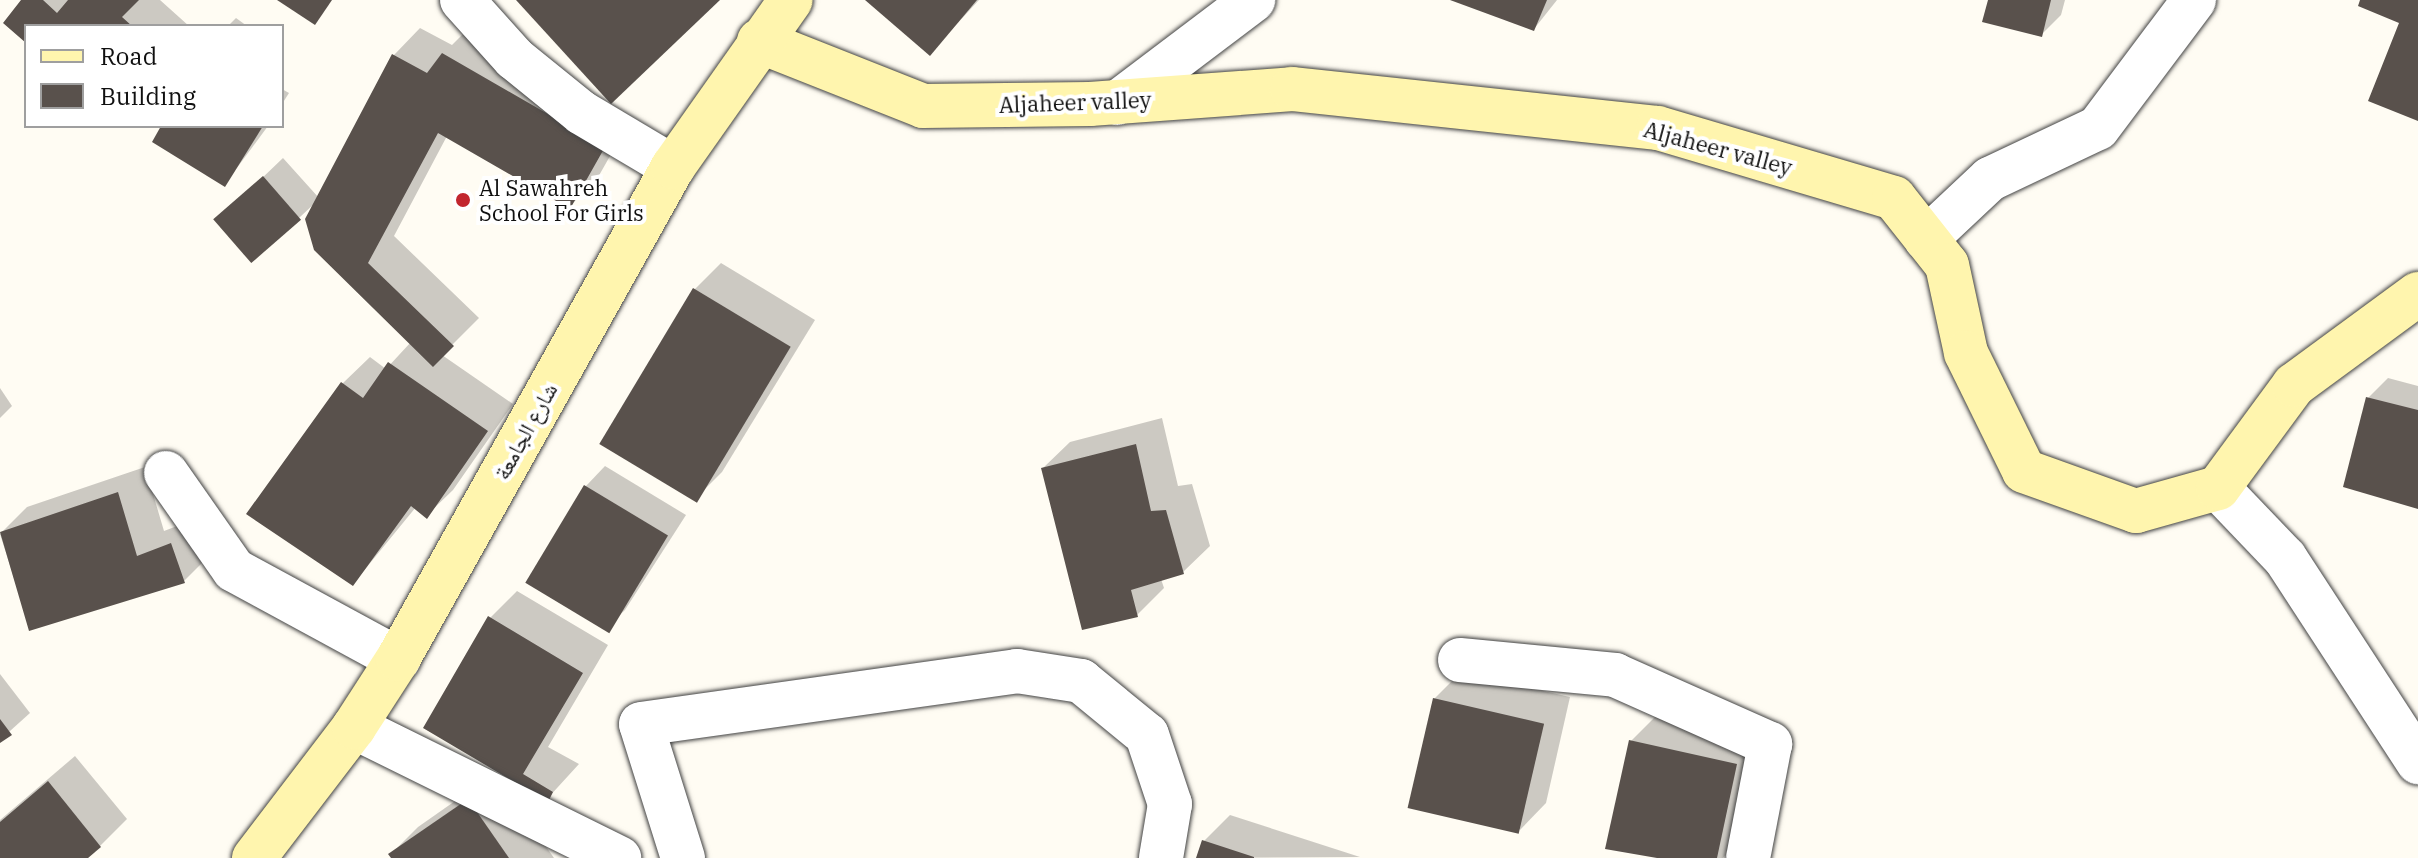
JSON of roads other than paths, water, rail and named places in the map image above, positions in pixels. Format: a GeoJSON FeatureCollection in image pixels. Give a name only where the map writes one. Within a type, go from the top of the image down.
{"type":"FeatureCollection","features":[{"type":"Feature","properties":{"kind":"street","name":"شارع الجامعة"},"geometry":{"type":"LineString","coordinates":[[254,858],[354,727],[398,659],[673,167],[759,41],[791,0]]}},
{"type":"Feature","properties":{"kind":"street"},"geometry":{"type":"LineString","coordinates":[[1117,103],[1253,0]]}},
{"type":"Feature","properties":{"kind":"street"},"geometry":{"type":"LineString","coordinates":[[1926,239],[1990,179],[2098,128],[2194,0]]}},
{"type":"Feature","properties":{"kind":"street"},"geometry":{"type":"LineString","coordinates":[[472,6],[514,58],[582,113],[673,167]]}},
{"type":"Feature","properties":{"kind":"street","name":"Aljaheer valley"},"geometry":{"type":"LineString","coordinates":[[759,41],[923,106],[1117,103],[1292,89],[1658,128],[1894,198],[1947,265],[1966,353],[2024,471],[2136,511],[2218,488]]}},
{"type":"Feature","properties":{"kind":"street"},"geometry":{"type":"LineString","coordinates":[[2418,294],[2294,385],[2218,488],[2285,558],[2418,762]]}},
{"type":"Feature","properties":{"kind":"street"},"geometry":{"type":"LineString","coordinates":[[166,473],[234,570],[398,659]]}},
{"type":"Feature","properties":{"kind":"street"},"geometry":{"type":"LineString","coordinates":[[1460,660],[1615,675],[1770,744],[1748,858]]}},
{"type":"Feature","properties":{"kind":"street"},"geometry":{"type":"LineString","coordinates":[[683,858],[641,724],[1017,671],[1081,681],[1147,735],[1170,804],[1161,858]]}},
{"type":"Feature","properties":{"kind":"street"},"geometry":{"type":"LineString","coordinates":[[354,727],[619,858]]}},
{"type":"Feature","properties":{"kind":"place","name":"Al Sawahreh School For Girls"},"geometry":{"type":"Point","coordinates":[463,200]}}]}
